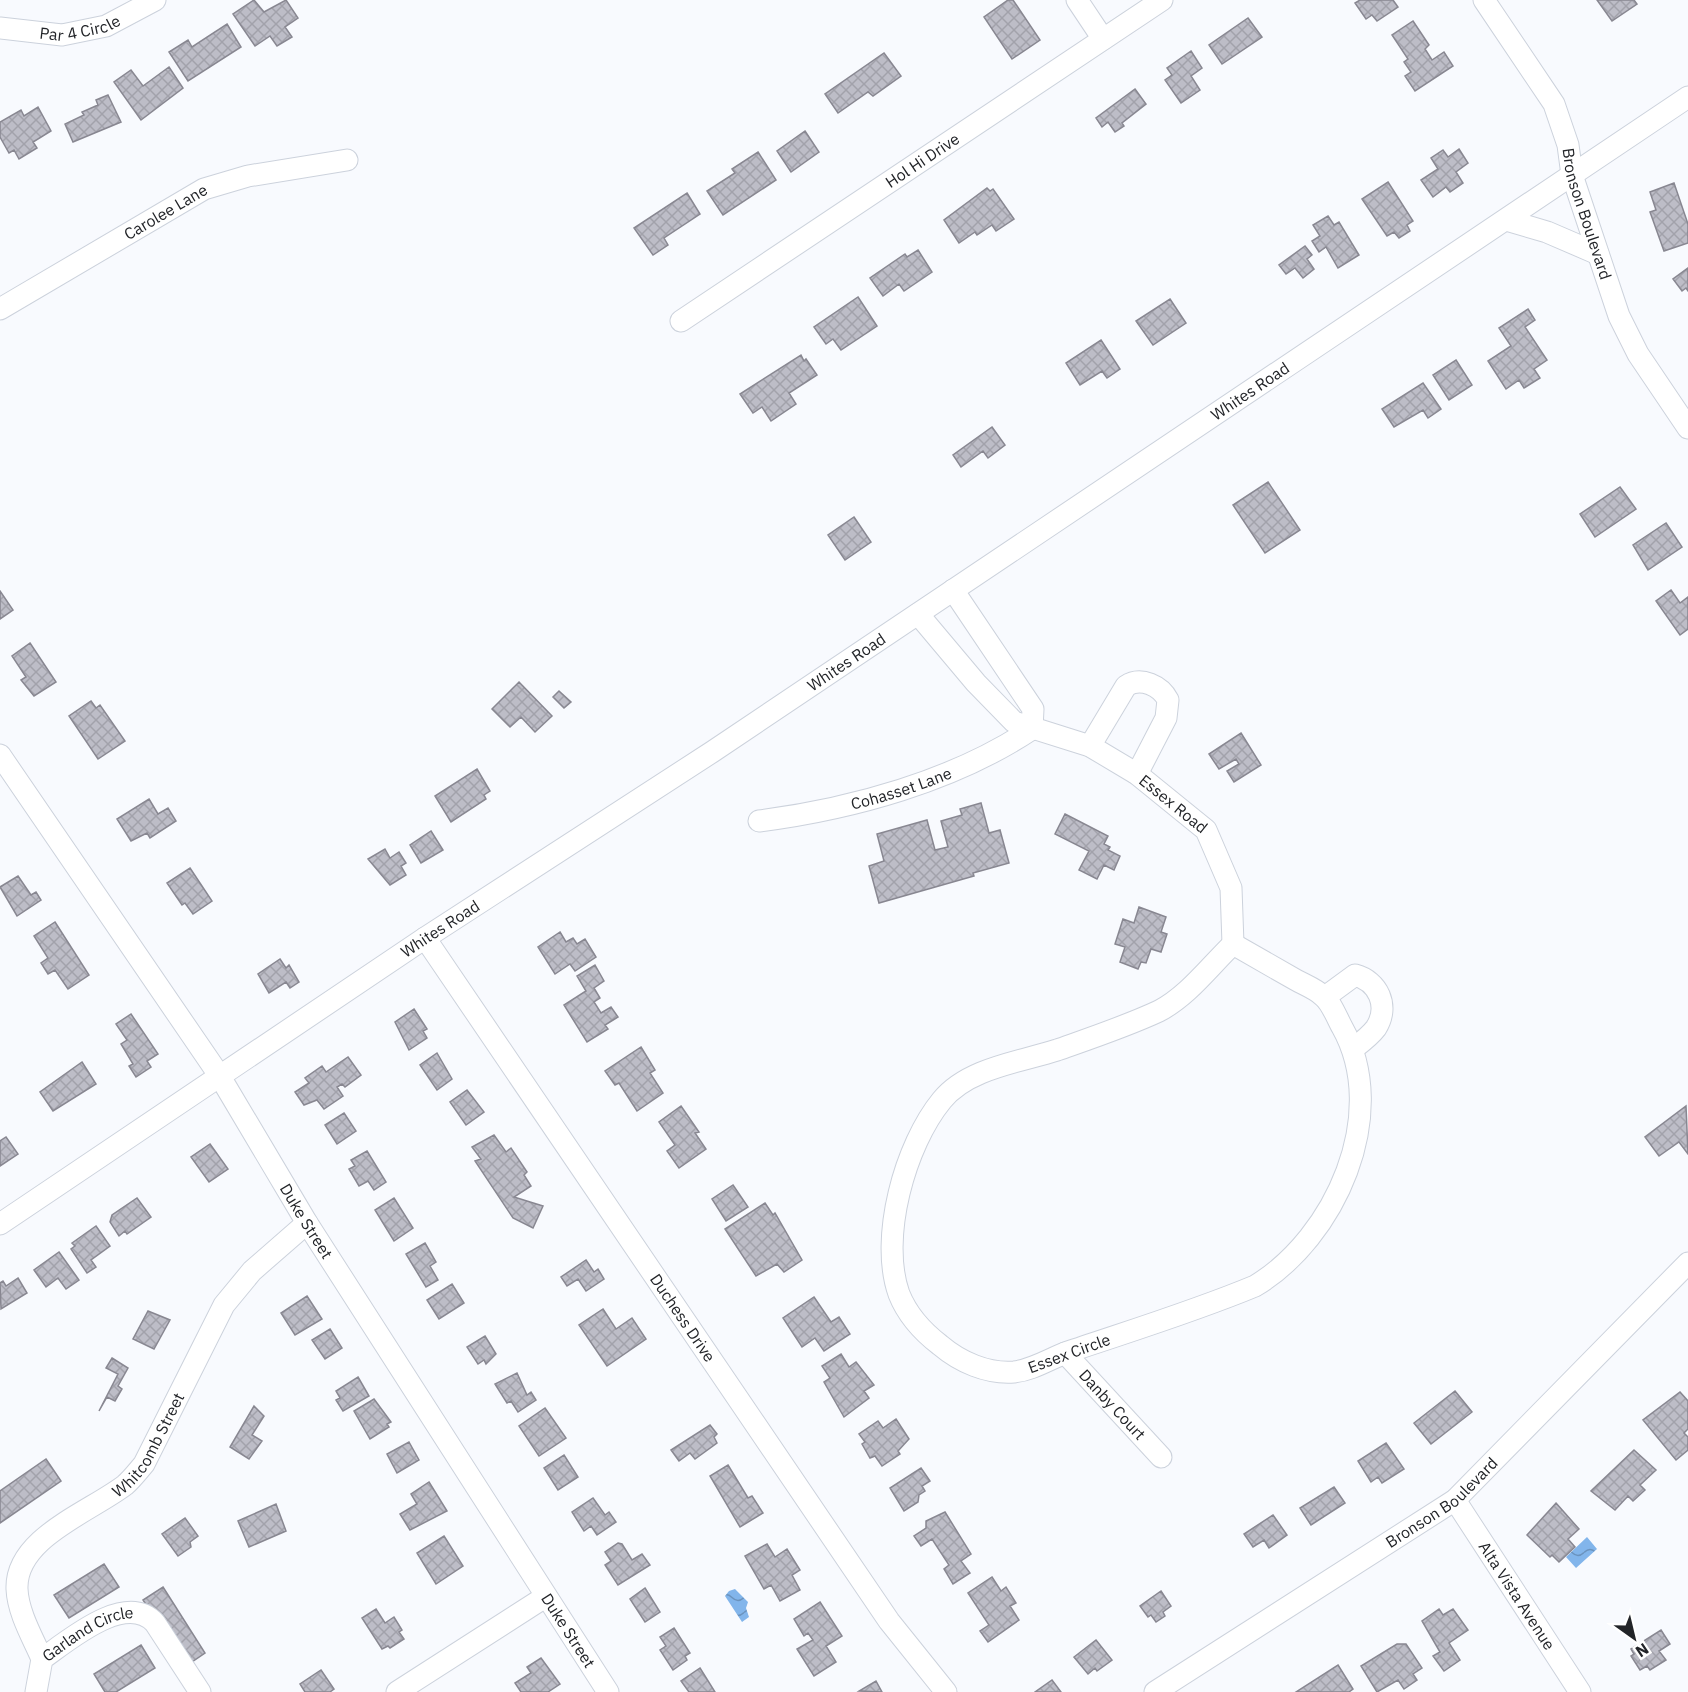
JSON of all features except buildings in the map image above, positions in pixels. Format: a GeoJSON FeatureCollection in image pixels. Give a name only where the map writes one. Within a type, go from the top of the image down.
{"type":"FeatureCollection","features":[{"type":"Feature","properties":{"kind":"street","name":"Par 4 Circle"},"geometry":{"type":"LineString","coordinates":[[0,28],[62,35],[106,26],[155,0]]}},
{"type":"Feature","properties":{"kind":"street"},"geometry":{"type":"LineString","coordinates":[[1077,0],[1103,39]]}},
{"type":"Feature","properties":{"kind":"street","name":"Hol Hi Drive"},"geometry":{"type":"LineString","coordinates":[[681,321],[1162,0]]}},
{"type":"Feature","properties":{"kind":"street","name":"Bronson Boulevard"},"geometry":{"type":"LineString","coordinates":[[1484,0],[1554,104],[1568,145],[1572,175],[1618,316],[1633,345],[1688,428]]}},
{"type":"Feature","properties":{"kind":"street","name":"Whites Road"},"geometry":{"type":"LineString","coordinates":[[0,1224],[425,938],[712,752],[1688,97]]}},
{"type":"Feature","properties":{"kind":"street","name":"Carolee Lane"},"geometry":{"type":"LineString","coordinates":[[0,309],[204,189],[248,176],[347,160]]}},
{"type":"Feature","properties":{"kind":"street"},"geometry":{"type":"LineString","coordinates":[[1506,220],[1547,232],[1598,254]]}},
{"type":"Feature","properties":{"kind":"street"},"geometry":{"type":"LineString","coordinates":[[953,590],[1033,709],[1032,729]]}},
{"type":"Feature","properties":{"kind":"street","name":"Essex Road"},"geometry":{"type":"LineString","coordinates":[[918,614],[991,699],[1014,722],[1090,746],[1137,774],[1206,830],[1232,888],[1233,944]]}},
{"type":"Feature","properties":{"kind":"street"},"geometry":{"type":"LineString","coordinates":[[1090,746],[1126,686],[1139,681],[1157,687],[1168,700],[1168,712],[1137,774]]}},
{"type":"Feature","properties":{"kind":"street","name":"Cohasset Lane"},"geometry":{"type":"LineString","coordinates":[[759,821],[841,807],[941,776],[1005,747],[1032,729]]}},
{"type":"Feature","properties":{"kind":"street","name":"Duke Street"},"geometry":{"type":"LineString","coordinates":[[0,755],[219,1076],[307,1223],[608,1692]]}},
{"type":"Feature","properties":{"kind":"street","name":"Duchess Drive"},"geometry":{"type":"LineString","coordinates":[[425,938],[889,1621],[946,1692]]}},
{"type":"Feature","properties":{"kind":"street"},"geometry":{"type":"LineString","coordinates":[[1233,944],[1325,997],[1354,975],[1366,978],[1376,987],[1381,997],[1380,1019],[1375,1029],[1354,1048]]}},
{"type":"Feature","properties":{"kind":"street","name":"Essex Circle"},"geometry":{"type":"LineString","coordinates":[[1233,944],[1184,993],[1162,1009],[1059,1049],[965,1081],[941,1101],[911,1155],[897,1209],[892,1259],[900,1296],[924,1333],[951,1355],[993,1371],[1014,1372],[1033,1368],[1065,1353],[1255,1286],[1279,1272],[1299,1251],[1332,1205],[1349,1164],[1360,1102],[1354,1048],[1325,997]]}},
{"type":"Feature","properties":{"kind":"street","name":"Whitcomb Street"},"geometry":{"type":"LineString","coordinates":[[42,1659],[19,1605],[16,1588],[19,1571],[26,1555],[40,1541],[113,1494],[133,1477],[144,1464],[224,1305],[252,1271],[307,1223]]}},
{"type":"Feature","properties":{"kind":"street","name":"Bronson Boulevard"},"geometry":{"type":"LineString","coordinates":[[1155,1692],[1455,1500],[1688,1263]]}},
{"type":"Feature","properties":{"kind":"street","name":"Danby Court"},"geometry":{"type":"LineString","coordinates":[[1065,1353],[1161,1457]]}},
{"type":"Feature","properties":{"kind":"street","name":"Alta Vista Avenue"},"geometry":{"type":"LineString","coordinates":[[1455,1500],[1580,1692]]}},
{"type":"Feature","properties":{"kind":"street"},"geometry":{"type":"LineString","coordinates":[[397,1692],[545,1597]]}},
{"type":"Feature","properties":{"kind":"street","name":"Garland Circle"},"geometry":{"type":"LineString","coordinates":[[36,1692],[42,1659],[80,1632],[107,1618],[137,1611],[147,1614],[155,1623],[200,1692]]}},
{"type":"Feature","properties":{"kind":"water"},"geometry":{"type":"Polygon","coordinates":[[[1587,1537],[1597,1549],[1576,1568],[1566,1557],[1587,1537]]]}},
{"type":"Feature","properties":{"kind":"water"},"geometry":{"type":"Polygon","coordinates":[[[735,1589],[748,1602],[746,1608],[749,1617],[742,1622],[725,1596],[729,1591],[735,1589]]]}}]}
